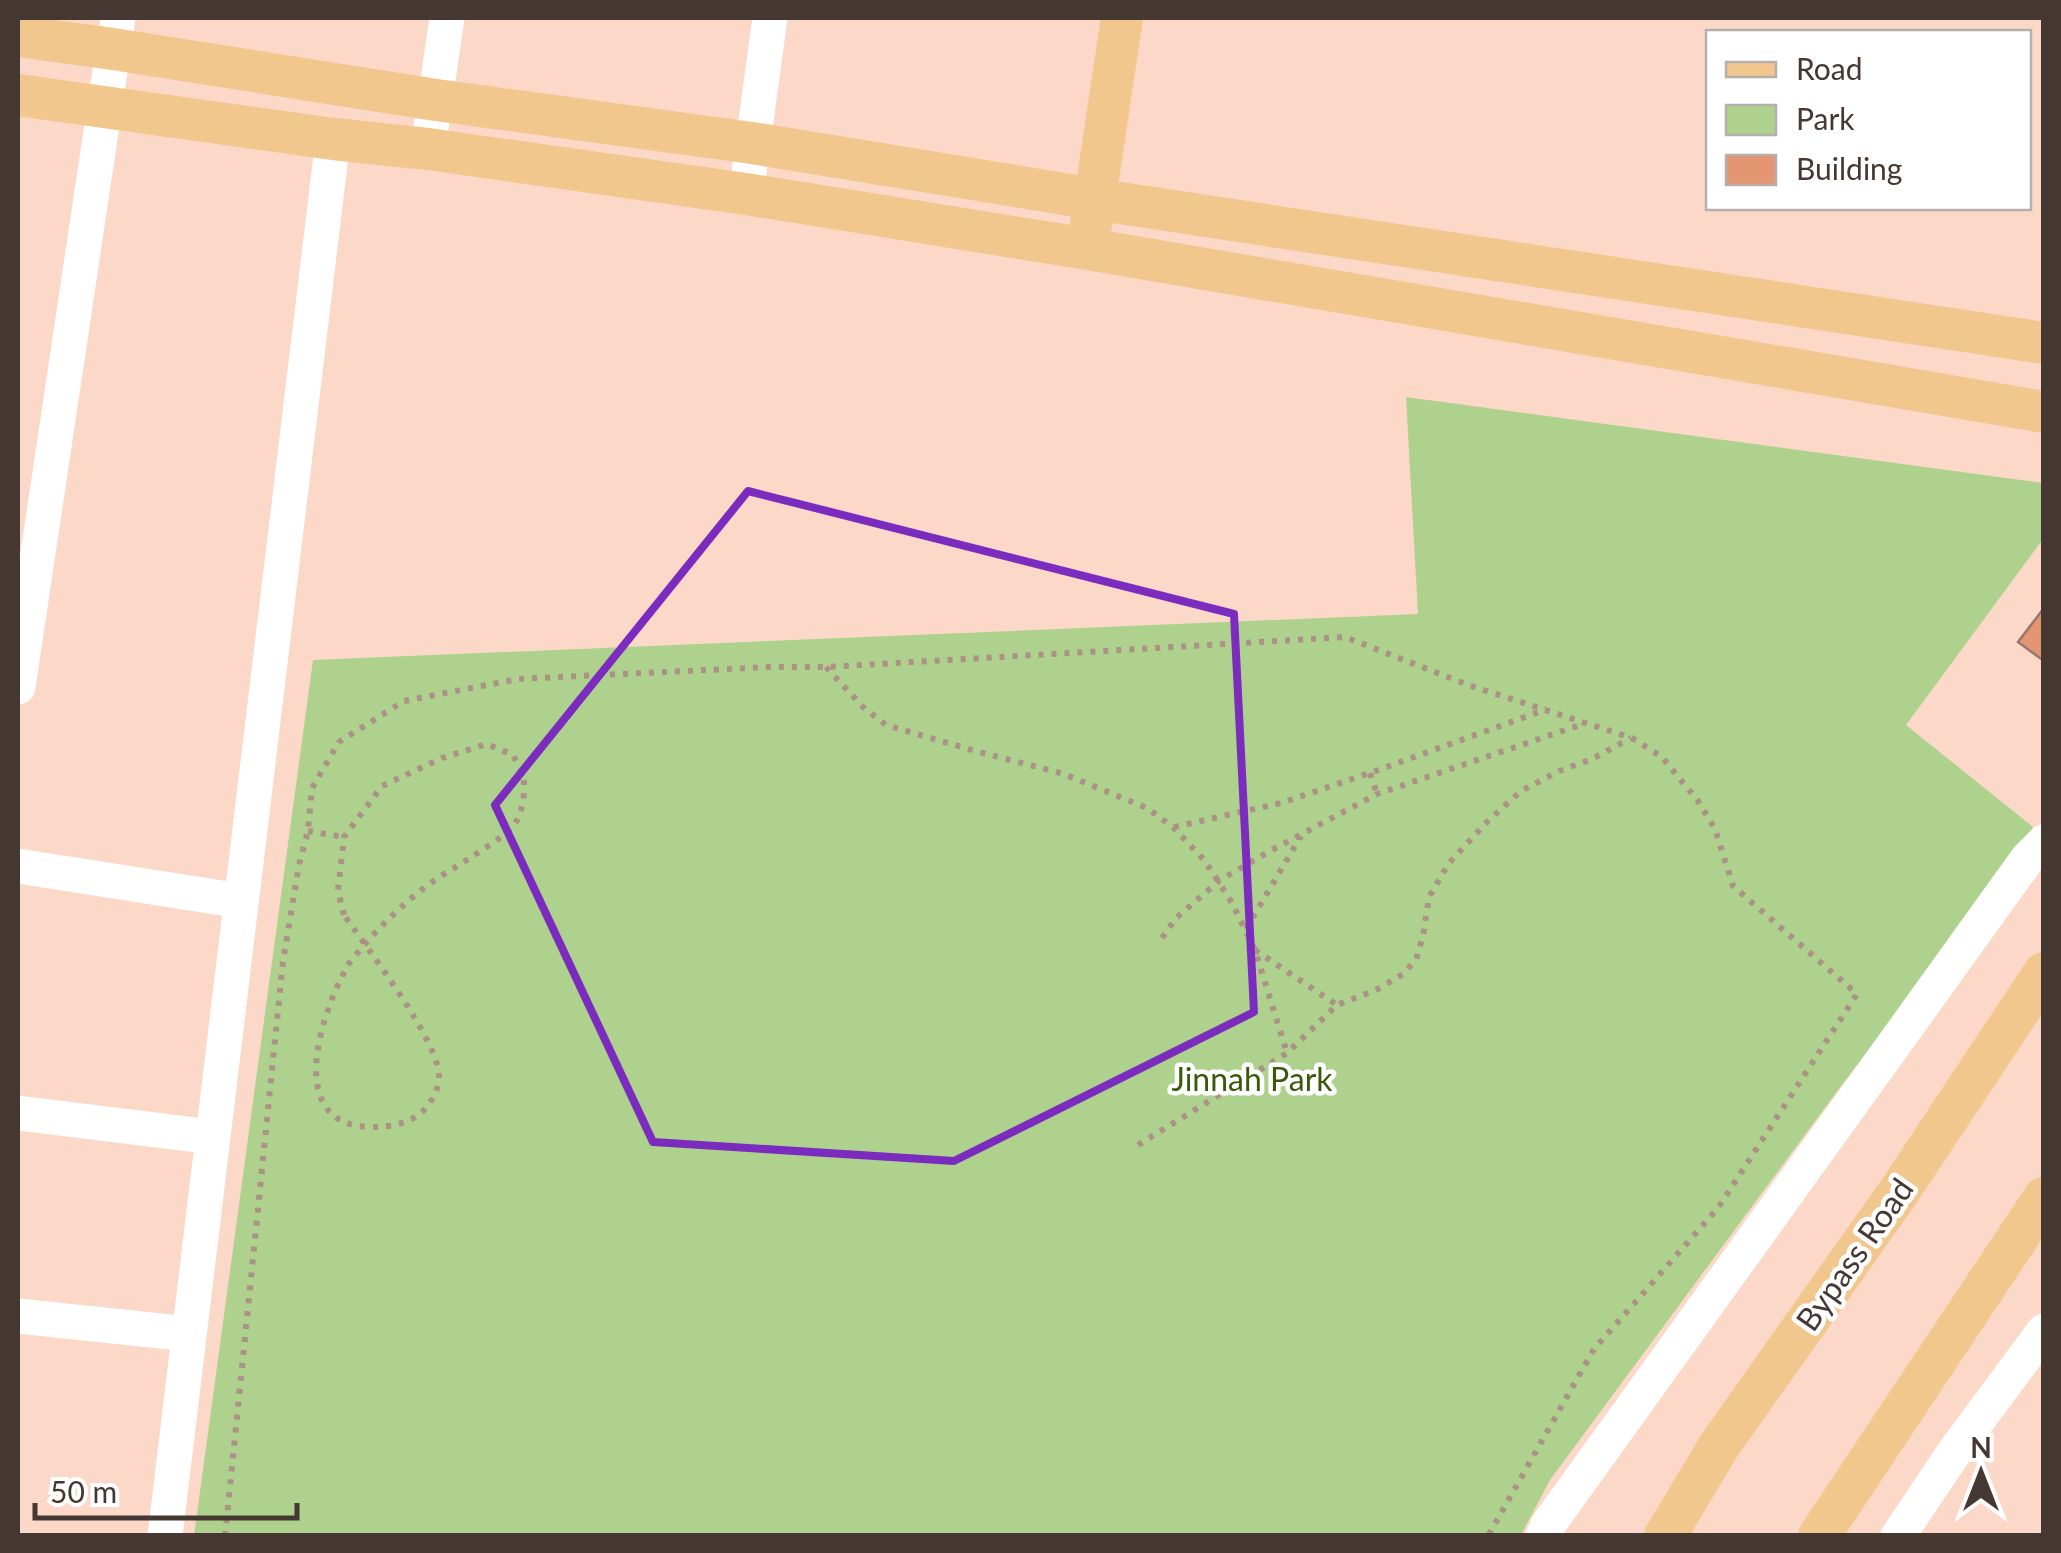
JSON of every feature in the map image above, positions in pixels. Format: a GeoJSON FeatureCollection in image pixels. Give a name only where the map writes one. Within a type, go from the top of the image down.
{"type":"FeatureCollection","features":[{"type":"Feature","properties":{"kind":"main road"},"geometry":{"type":"LineString","coordinates":[[1088,248],[1122,18]]}},
{"type":"Feature","properties":{"kind":"main road"},"geometry":{"type":"LineString","coordinates":[[18,36],[116,33],[436,100],[752,143],[1094,199],[2044,342]]}},
{"type":"Feature","properties":{"kind":"main road"},"geometry":{"type":"LineString","coordinates":[[18,96],[746,194],[1088,248],[2044,412]]}},
{"type":"Feature","properties":{"kind":"main road","name":"Bypass Road"},"geometry":{"type":"LineString","coordinates":[[1665,1536],[1719,1446],[1900,1190],[2044,973]]}},
{"type":"Feature","properties":{"kind":"main road"},"geometry":{"type":"LineString","coordinates":[[1819,1536],[2044,1198]]}},
{"type":"Feature","properties":{"kind":"street"},"geometry":{"type":"LineString","coordinates":[[428,149],[446,18]]}},
{"type":"Feature","properties":{"kind":"street"},"geometry":{"type":"LineString","coordinates":[[746,194],[770,18]]}},
{"type":"Feature","properties":{"kind":"street"},"geometry":{"type":"LineString","coordinates":[[18,687],[30,519],[116,33]]}},
{"type":"Feature","properties":{"kind":"street"},"geometry":{"type":"LineString","coordinates":[[165,1536],[332,140]]}},
{"type":"Feature","properties":{"kind":"street"},"geometry":{"type":"LineString","coordinates":[[1543,1536],[2028,858],[2044,842]]}},
{"type":"Feature","properties":{"kind":"street"},"geometry":{"type":"LineString","coordinates":[[18,866],[241,901]]}},
{"type":"Feature","properties":{"kind":"street"},"geometry":{"type":"LineString","coordinates":[[18,1114],[213,1137]]}},
{"type":"Feature","properties":{"kind":"street"},"geometry":{"type":"LineString","coordinates":[[18,1316],[189,1334]]}},
{"type":"Feature","properties":{"kind":"street"},"geometry":{"type":"LineString","coordinates":[[1898,1536],[1954,1451],[2044,1331]]}},
{"type":"Feature","properties":{"kind":"path"},"geometry":{"type":"LineString","coordinates":[[225,1536],[284,962],[312,788],[339,742],[404,701],[518,680],[826,667],[1345,637],[1471,686],[1632,738],[1662,756],[1715,829],[1733,886],[1857,994],[1718,1208],[1594,1348],[1488,1536]]}},
{"type":"Feature","properties":{"kind":"path"},"geometry":{"type":"LineString","coordinates":[[826,667],[862,707],[886,725],[1064,774],[1147,808],[1173,827],[1220,880],[1246,930],[1287,1052]]}},
{"type":"Feature","properties":{"kind":"path"},"geometry":{"type":"LineString","coordinates":[[1173,827],[1281,803],[1547,709]]}},
{"type":"Feature","properties":{"kind":"path"},"geometry":{"type":"LineString","coordinates":[[1162,938],[1176,918],[1220,880],[1377,794],[1585,723]]}},
{"type":"Feature","properties":{"kind":"path"},"geometry":{"type":"LineString","coordinates":[[1138,1145],[1287,1052],[1337,1005],[1376,990],[1403,974],[1416,960],[1429,897],[1462,849],[1522,791],[1632,738]]}},
{"type":"Feature","properties":{"kind":"path"},"geometry":{"type":"LineString","coordinates":[[344,836],[338,890],[344,915],[400,997],[419,1025],[436,1061],[434,1096],[423,1111],[407,1122],[385,1127],[345,1122],[330,1114],[321,1102],[317,1088],[322,1024],[347,966],[383,924],[422,889],[515,825],[523,801],[523,775],[513,755],[487,744],[442,758],[382,786],[344,836]]}},
{"type":"Feature","properties":{"kind":"path"},"geometry":{"type":"LineString","coordinates":[[1370,774],[1377,794]]}},
{"type":"Feature","properties":{"kind":"path"},"geometry":{"type":"LineString","coordinates":[[308,831],[344,836]]}},
{"type":"Feature","properties":{"kind":"path"},"geometry":{"type":"LineString","coordinates":[[1246,930],[1303,833]]}},
{"type":"Feature","properties":{"kind":"path"},"geometry":{"type":"LineString","coordinates":[[1255,950],[1337,1005]]}},
{"type":"Feature","properties":{"kind":"highlighted area"},"geometry":{"type":"Polygon","coordinates":[[[748,491],[1234,614],[1254,1012],[954,1161],[653,1142],[495,805],[748,491]]]}},
{"type":"Feature","properties":{"kind":"green space","name":"Jinnah Park"},"geometry":{"type":"Polygon","coordinates":[[[1406,397],[2043,483],[2043,539],[1906,725],[2033,827],[2014,861],[1841,1086],[1550,1480],[1521,1535],[194,1536],[313,660],[1418,614],[1406,397]]]}},
{"type":"Feature","properties":{"kind":"building"},"geometry":{"type":"Polygon","coordinates":[[[2044,608],[2044,661],[2018,642],[2044,608]]]}}]}
